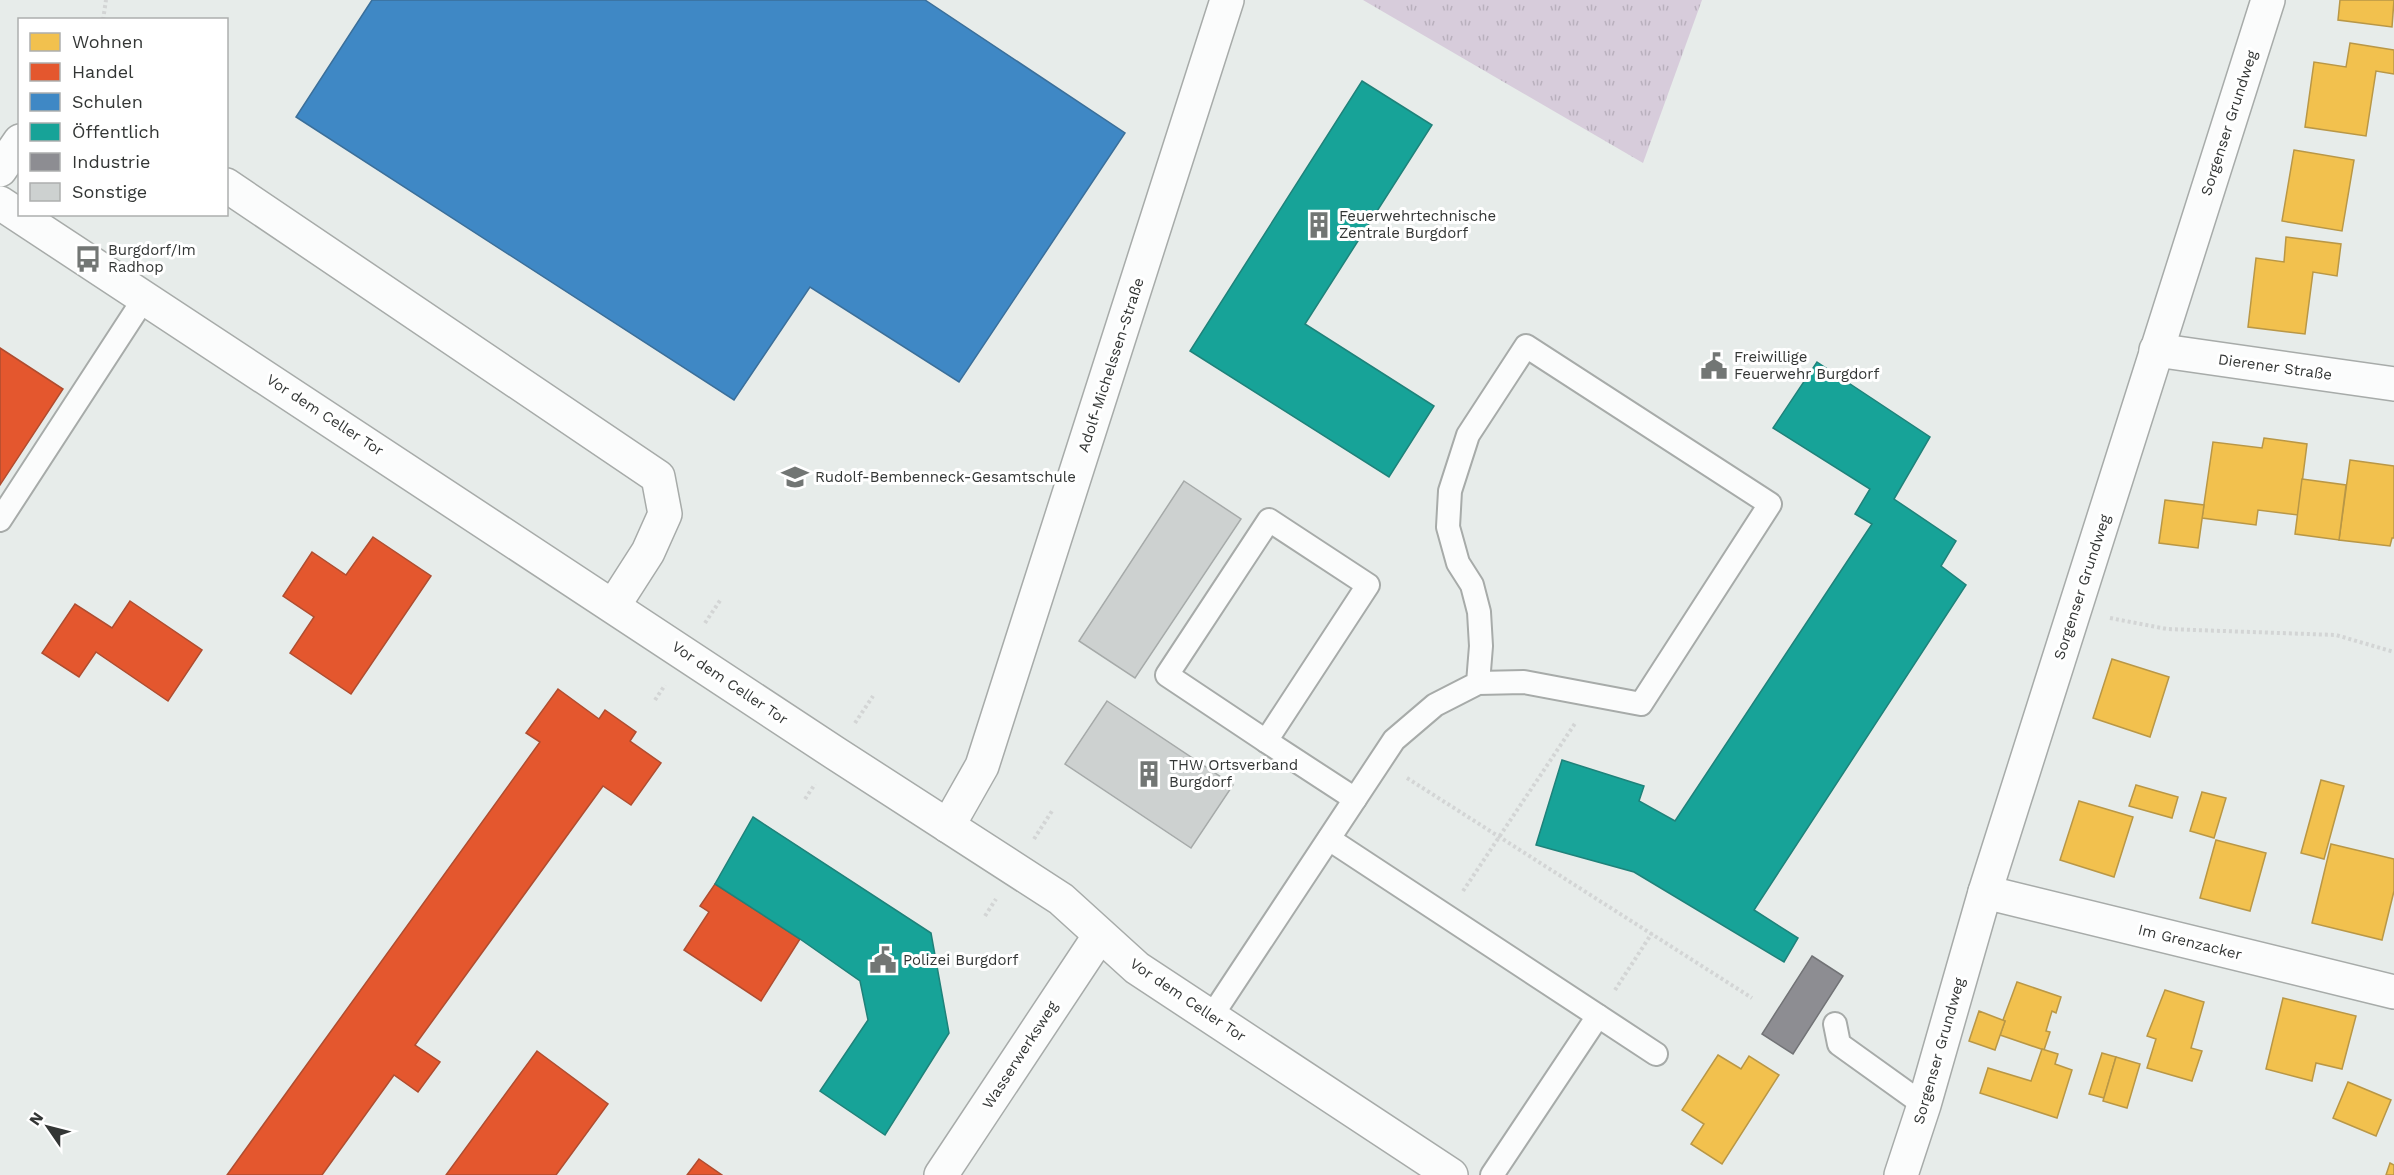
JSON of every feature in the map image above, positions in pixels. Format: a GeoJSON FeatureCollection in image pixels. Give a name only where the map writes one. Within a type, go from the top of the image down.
{"type":"FeatureCollection","features":[{"type":"Feature","properties":{"kind":"street","name":"Adolf-Michelssen-Straße"},"geometry":{"type":"LineString","coordinates":[[948,826],[982,766],[1227,0]]}},
{"type":"Feature","properties":{"kind":"street","name":"Sorgenser Grundweg"},"geometry":{"type":"LineString","coordinates":[[1901,1175],[1924,1105],[1985,892],[2268,0]]}},
{"type":"Feature","properties":{"kind":"street"},"geometry":{"type":"LineString","coordinates":[[0,170],[18,144]]}},
{"type":"Feature","properties":{"kind":"street"},"geometry":{"type":"LineString","coordinates":[[228,186],[658,477],[665,514],[648,552],[614,606]]}},
{"type":"Feature","properties":{"kind":"street","name":"Vor dem Celler Tor"},"geometry":{"type":"LineString","coordinates":[[0,203],[18,215]]}},
{"type":"Feature","properties":{"kind":"street","name":"Vor dem Celler Tor"},"geometry":{"type":"LineString","coordinates":[[20,216],[1061,899],[1137,968],[1451,1175]]}},
{"type":"Feature","properties":{"kind":"street","name":"Dierener Straße"},"geometry":{"type":"LineString","coordinates":[[2156,350],[2394,384]]}},
{"type":"Feature","properties":{"kind":"street","name":"Im Grenzacker"},"geometry":{"type":"LineString","coordinates":[[1985,892],[2394,992]]}},
{"type":"Feature","properties":{"kind":"street","name":"Wasserwerksweg"},"geometry":{"type":"LineString","coordinates":[[941,1175],[1100,935]]}},
{"type":"Feature","properties":{"kind":"lane"},"geometry":{"type":"LineString","coordinates":[[0,520],[145,297]]}},
{"type":"Feature","properties":{"kind":"lane"},"geometry":{"type":"LineString","coordinates":[[1211,1017],[1395,740],[1435,705],[1478,683],[1524,682],[1641,704],[1770,504],[1526,346],[1468,435],[1450,491],[1448,527],[1458,563],[1472,585],[1479,612],[1481,646],[1478,683]]}},
{"type":"Feature","properties":{"kind":"lane"},"geometry":{"type":"LineString","coordinates":[[1266,741],[1368,585],[1269,520],[1167,675],[1266,741],[1355,799]]}},
{"type":"Feature","properties":{"kind":"lane"},"geometry":{"type":"LineString","coordinates":[[1329,839],[1656,1054]]}},
{"type":"Feature","properties":{"kind":"lane"},"geometry":{"type":"LineString","coordinates":[[1492,1175],[1598,1016]]}},
{"type":"Feature","properties":{"kind":"lane"},"geometry":{"type":"LineString","coordinates":[[1835,1024],[1839,1044],[1924,1105]]}},
{"type":"Feature","properties":{"kind":"path"},"geometry":{"type":"LineString","coordinates":[[103,18],[106,0]]}},
{"type":"Feature","properties":{"kind":"path"},"geometry":{"type":"LineString","coordinates":[[2074,611],[2167,629],[2336,635],[2394,652]]}},
{"type":"Feature","properties":{"kind":"path"},"geometry":{"type":"LineString","coordinates":[[1446,916],[1594,695]]}},
{"type":"Feature","properties":{"kind":"path"},"geometry":{"type":"LineString","coordinates":[[1381,761],[1752,998]]}},
{"type":"Feature","properties":{"kind":"path"},"geometry":{"type":"LineString","coordinates":[[1598,1016],[1652,933]]}},
{"type":"Feature","properties":{"kind":"green space"},"geometry":{"type":"Polygon","coordinates":[[[1363,0],[1702,0],[1643,163],[1363,0]]]}},
{"type":"Feature","properties":{"kind":"building: Wohnen"},"geometry":{"type":"Polygon","coordinates":[[[2340,0],[2394,0],[2392,27],[2338,20],[2340,0]]]}},
{"type":"Feature","properties":{"kind":"building: Wohnen"},"geometry":{"type":"Polygon","coordinates":[[[2350,43],[2394,50],[2394,74],[2376,71],[2366,136],[2305,127],[2314,62],[2346,67],[2350,43]]]}},
{"type":"Feature","properties":{"kind":"building: Wohnen"},"geometry":{"type":"Polygon","coordinates":[[[2294,150],[2354,160],[2342,231],[2282,221],[2294,150]]]}},
{"type":"Feature","properties":{"kind":"building: Wohnen"},"geometry":{"type":"Polygon","coordinates":[[[2286,237],[2341,244],[2337,276],[2313,272],[2305,334],[2248,327],[2256,258],[2284,262],[2286,237]]]}},
{"type":"Feature","properties":{"kind":"building: Wohnen"},"geometry":{"type":"Polygon","coordinates":[[[2264,438],[2307,444],[2298,515],[2258,510],[2256,525],[2202,518],[2213,442],[2262,448],[2264,438]]]}},
{"type":"Feature","properties":{"kind":"building: Wohnen"},"geometry":{"type":"Polygon","coordinates":[[[2350,460],[2394,466],[2394,538],[2390,546],[2339,540],[2350,460]]]}},
{"type":"Feature","properties":{"kind":"building: Wohnen"},"geometry":{"type":"Polygon","coordinates":[[[2302,479],[2346,485],[2339,540],[2295,534],[2302,479]]]}},
{"type":"Feature","properties":{"kind":"building: Wohnen"},"geometry":{"type":"Polygon","coordinates":[[[2165,500],[2204,505],[2198,548],[2159,543],[2165,500]]]}},
{"type":"Feature","properties":{"kind":"building: Wohnen"},"geometry":{"type":"Polygon","coordinates":[[[2112,659],[2169,677],[2150,737],[2093,718],[2112,659]]]}},
{"type":"Feature","properties":{"kind":"building: Wohnen"},"geometry":{"type":"Polygon","coordinates":[[[2321,780],[2344,786],[2324,859],[2301,853],[2321,780]]]}},
{"type":"Feature","properties":{"kind":"building: Wohnen"},"geometry":{"type":"Polygon","coordinates":[[[2136,785],[2178,797],[2172,818],[2129,806],[2136,785]]]}},
{"type":"Feature","properties":{"kind":"building: Wohnen"},"geometry":{"type":"Polygon","coordinates":[[[2202,792],[2226,798],[2214,838],[2190,831],[2202,792]]]}},
{"type":"Feature","properties":{"kind":"building: Wohnen"},"geometry":{"type":"Polygon","coordinates":[[[2079,801],[2133,817],[2114,877],[2060,860],[2079,801]]]}},
{"type":"Feature","properties":{"kind":"building: Wohnen"},"geometry":{"type":"Polygon","coordinates":[[[2216,840],[2266,853],[2250,911],[2200,898],[2216,840]]]}},
{"type":"Feature","properties":{"kind":"building: Wohnen"},"geometry":{"type":"Polygon","coordinates":[[[2331,844],[2394,859],[2394,891],[2382,940],[2312,923],[2331,844]]]}},
{"type":"Feature","properties":{"kind":"building: Wohnen"},"geometry":{"type":"Polygon","coordinates":[[[2017,982],[2061,997],[2056,1013],[2052,1011],[2046,1031],[2050,1032],[2044,1050],[2000,1035],[2017,982]]]}},
{"type":"Feature","properties":{"kind":"building: Wohnen"},"geometry":{"type":"Polygon","coordinates":[[[2165,990],[2204,1002],[2191,1048],[2202,1051],[2192,1081],[2147,1068],[2156,1039],[2147,1036],[2165,990]]]}},
{"type":"Feature","properties":{"kind":"building: Wohnen"},"geometry":{"type":"Polygon","coordinates":[[[2283,998],[2356,1016],[2342,1069],[2316,1063],[2312,1081],[2266,1069],[2283,998]]]}},
{"type":"Feature","properties":{"kind":"building: Wohnen"},"geometry":{"type":"Polygon","coordinates":[[[1979,1011],[2005,1021],[1995,1050],[1969,1041],[1979,1011]]]}},
{"type":"Feature","properties":{"kind":"building: Wohnen"},"geometry":{"type":"Polygon","coordinates":[[[2042,1049],[2058,1054],[2055,1064],[2072,1070],[2057,1118],[1980,1093],[1988,1068],[2031,1081],[2042,1049]]]}},
{"type":"Feature","properties":{"kind":"building: Wohnen"},"geometry":{"type":"Polygon","coordinates":[[[2102,1053],[2116,1057],[2104,1098],[2089,1094],[2102,1053]]]}},
{"type":"Feature","properties":{"kind":"building: Wohnen"},"geometry":{"type":"Polygon","coordinates":[[[1718,1055],[1741,1069],[1749,1056],[1779,1075],[1722,1164],[1691,1144],[1704,1124],[1682,1110],[1718,1055]]]}},
{"type":"Feature","properties":{"kind":"building: Wohnen"},"geometry":{"type":"Polygon","coordinates":[[[2116,1057],[2140,1064],[2127,1108],[2103,1101],[2116,1057]]]}},
{"type":"Feature","properties":{"kind":"building: Wohnen"},"geometry":{"type":"Polygon","coordinates":[[[2348,1082],[2391,1100],[2376,1136],[2333,1118],[2348,1082]]]}},
{"type":"Feature","properties":{"kind":"building: Wohnen"},"geometry":{"type":"Polygon","coordinates":[[[2390,1163],[2394,1165],[2394,1175],[2386,1175],[2390,1163]]]}},
{"type":"Feature","properties":{"kind":"building: Handel"},"geometry":{"type":"Polygon","coordinates":[[[0,348],[63,389],[0,485],[0,348]]]}},
{"type":"Feature","properties":{"kind":"building: Handel"},"geometry":{"type":"Polygon","coordinates":[[[373,537],[431,576],[351,694],[290,653],[314,617],[283,596],[312,552],[346,575],[373,537]]]}},
{"type":"Feature","properties":{"kind":"building: Handel"},"geometry":{"type":"Polygon","coordinates":[[[130,601],[202,650],[168,701],[96,652],[79,677],[42,653],[75,604],[112,628],[130,601]]]}},
{"type":"Feature","properties":{"kind":"building: Handel"},"geometry":{"type":"Polygon","coordinates":[[[558,689],[599,719],[605,710],[636,732],[630,741],[661,763],[631,805],[603,786],[415,1045],[440,1062],[418,1092],[394,1075],[322,1175],[227,1175],[540,742],[526,733],[558,689]]]}},
{"type":"Feature","properties":{"kind":"building: Handel"},"geometry":{"type":"Polygon","coordinates":[[[715,884],[800,939],[761,1001],[684,950],[709,912],[700,906],[715,884]]]}},
{"type":"Feature","properties":{"kind":"building: Handel"},"geometry":{"type":"Polygon","coordinates":[[[537,1051],[608,1104],[556,1175],[446,1175],[537,1051]]]}},
{"type":"Feature","properties":{"kind":"building: Handel"},"geometry":{"type":"Polygon","coordinates":[[[699,1159],[722,1175],[687,1175],[699,1159]]]}},
{"type":"Feature","properties":{"kind":"building: Schulen"},"geometry":{"type":"Polygon","coordinates":[[[372,0],[925,0],[1125,133],[959,382],[810,287],[734,400],[296,117],[372,0]]]}},
{"type":"Feature","properties":{"kind":"building: Öffentlich","name":"Feuerwehrtechnische Zentrale Burgdorf"},"geometry":{"type":"Polygon","coordinates":[[[1362,81],[1432,125],[1305,324],[1434,406],[1389,477],[1190,351],[1362,81]]]}},
{"type":"Feature","properties":{"kind":"building: Öffentlich"},"geometry":{"type":"Polygon","coordinates":[[[1817,362],[1930,437],[1894,499],[1956,541],[1941,566],[1966,585],[1754,910],[1798,938],[1784,962],[1634,872],[1536,845],[1562,760],[1644,786],[1639,801],[1675,821],[1872,524],[1855,514],[1870,489],[1773,428],[1817,362]]]}},
{"type":"Feature","properties":{"kind":"building: Öffentlich","name":"Polizei Burgdorf"},"geometry":{"type":"Polygon","coordinates":[[[753,817],[931,933],[949,1033],[885,1135],[820,1091],[868,1020],[860,981],[715,884],[753,817]]]}},
{"type":"Feature","properties":{"kind":"building: Industrie"},"geometry":{"type":"Polygon","coordinates":[[[1812,956],[1843,976],[1793,1054],[1762,1034],[1812,956]]]}},
{"type":"Feature","properties":{"kind":"building: Sonstige"},"geometry":{"type":"Polygon","coordinates":[[[1184,481],[1241,519],[1135,678],[1079,641],[1184,481]]]}},
{"type":"Feature","properties":{"kind":"building: Sonstige","name":"THW Ortsverband Burgdorf"},"geometry":{"type":"Polygon","coordinates":[[[1107,701],[1233,785],[1191,848],[1065,764],[1107,701]]]}},
{"type":"Feature","properties":{"kind":"place","name":"Feuerwehrtechnische Zentrale Burgdorf"},"geometry":{"type":"Point","coordinates":[1319,225]}},
{"type":"Feature","properties":{"kind":"place","name":"Burgdorf/Im Radhop"},"geometry":{"type":"Point","coordinates":[88,259]}},
{"type":"Feature","properties":{"kind":"place","name":"Freiwillige Feuerwehr Burgdorf"},"geometry":{"type":"Point","coordinates":[1714,366]}},
{"type":"Feature","properties":{"kind":"place","name":"Rudolf-Bembenneck-Gesamtschule"},"geometry":{"type":"Point","coordinates":[795,477]}},
{"type":"Feature","properties":{"kind":"place","name":"THW Ortsverband Burgdorf"},"geometry":{"type":"Point","coordinates":[1149,774]}},
{"type":"Feature","properties":{"kind":"place","name":"Polizei Burgdorf"},"geometry":{"type":"Point","coordinates":[883,960]}}]}
